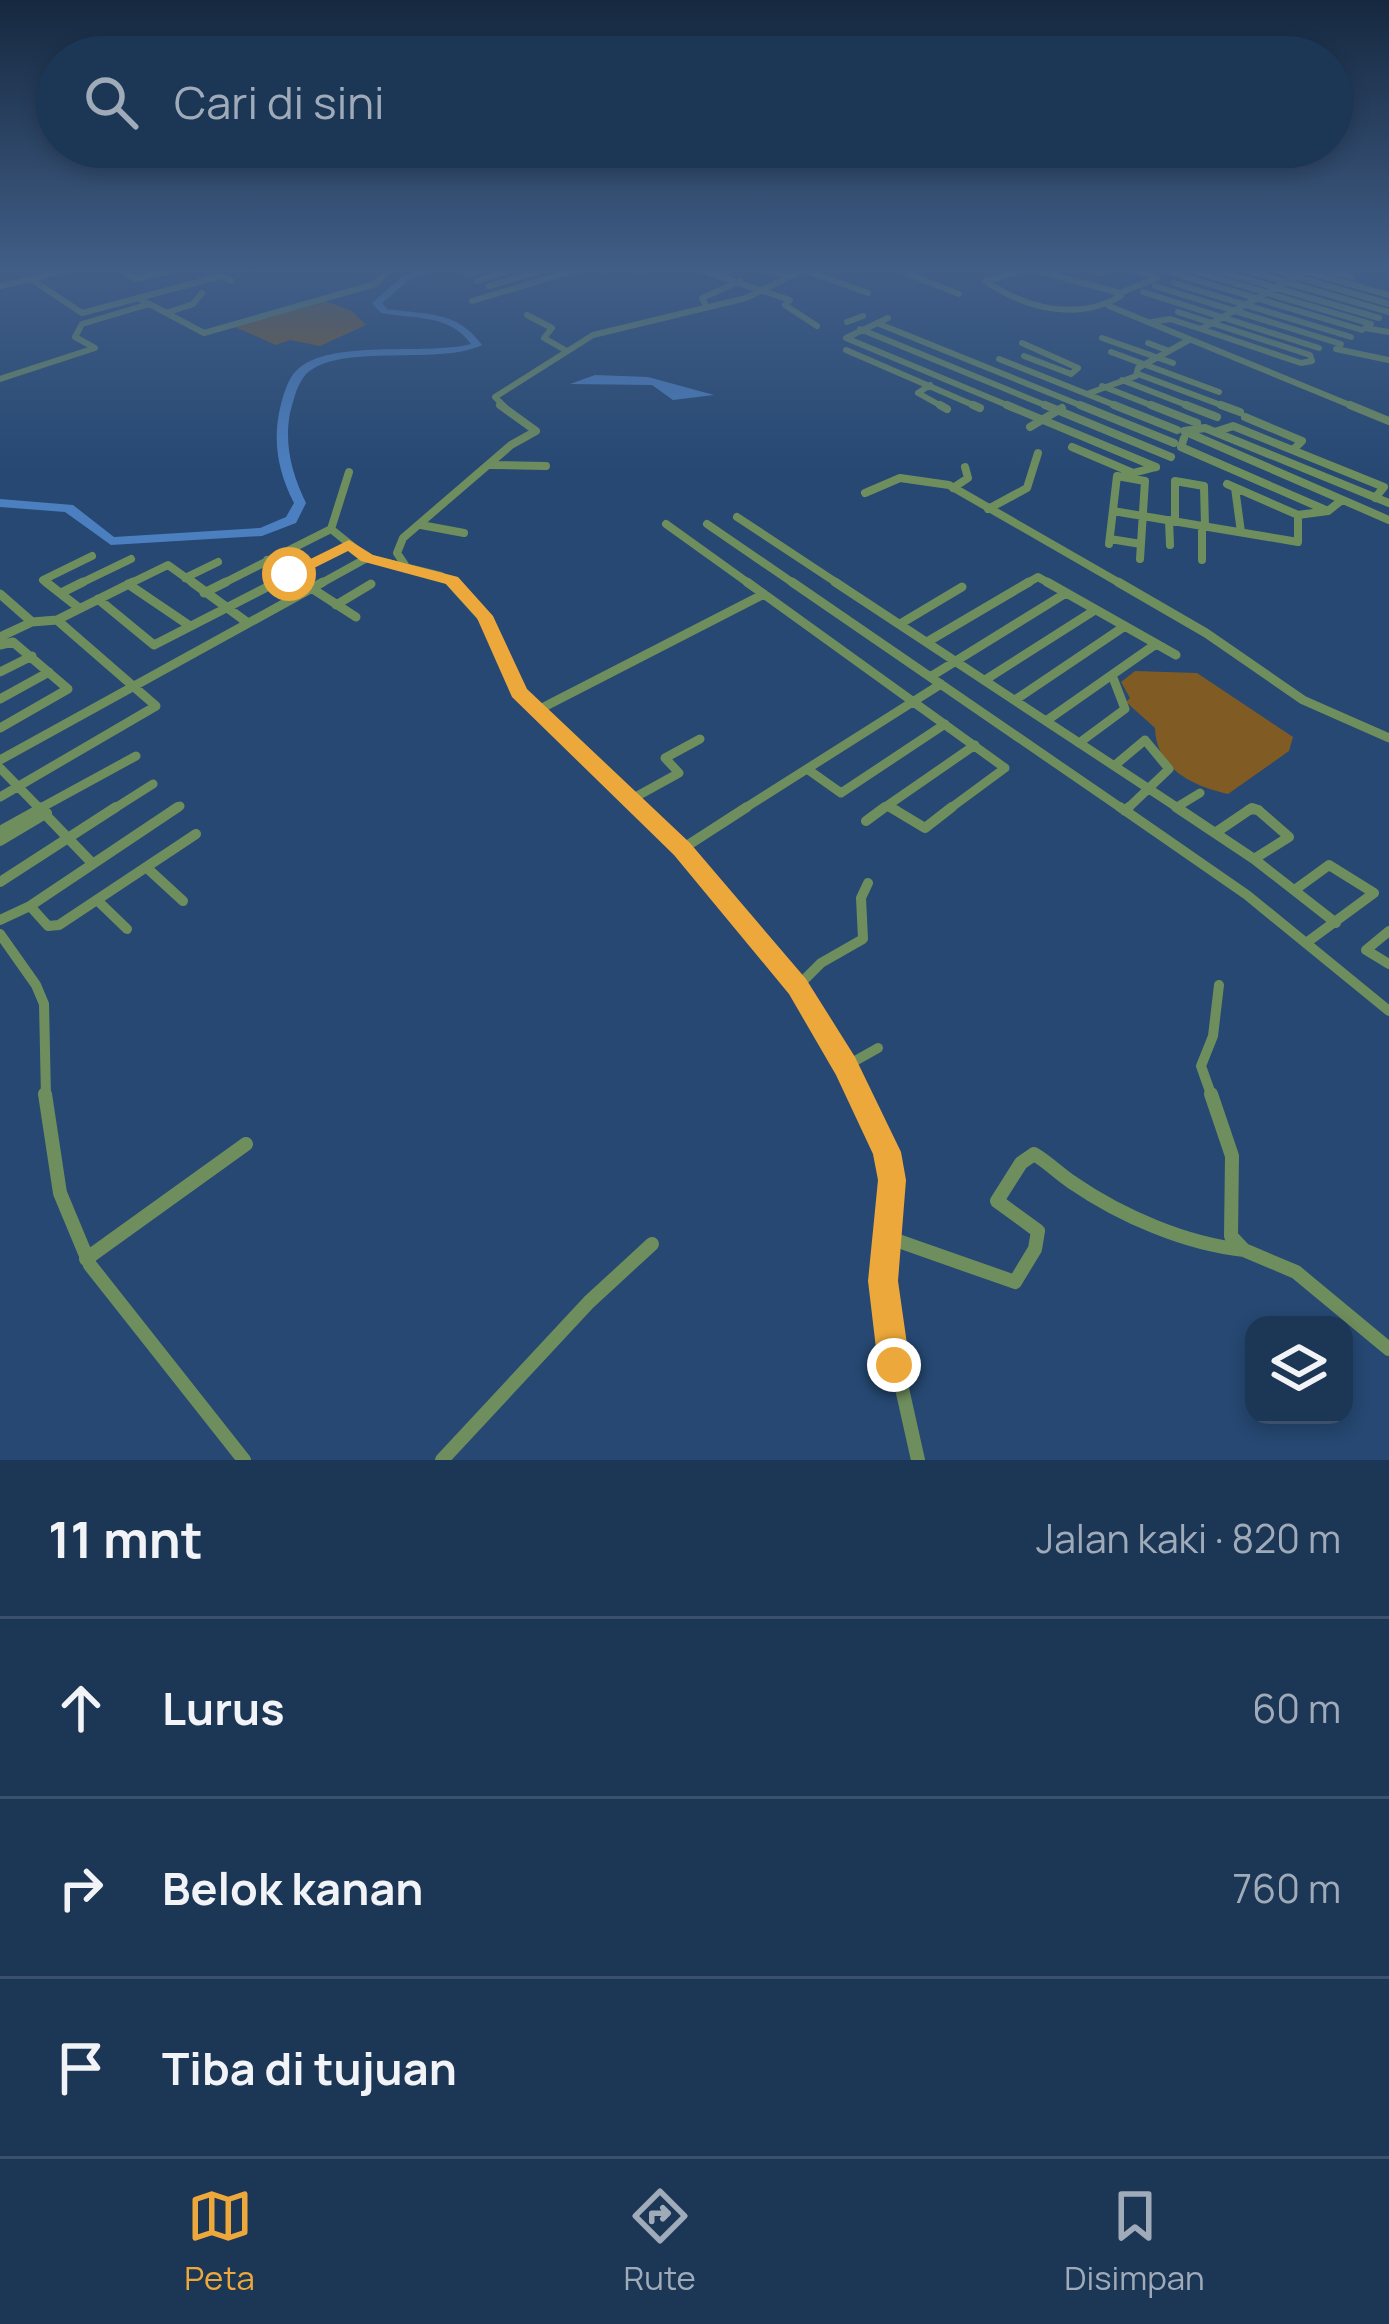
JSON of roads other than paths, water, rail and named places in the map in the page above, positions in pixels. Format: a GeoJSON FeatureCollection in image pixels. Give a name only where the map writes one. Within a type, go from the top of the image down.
{"type":"FeatureCollection","features":[{"type":"Feature","properties":{"kind":"street"},"geometry":{"type":"LineString","coordinates":[[0,380],[95,348],[76,335]]}},
{"type":"Feature","properties":{"kind":"street"},"geometry":{"type":"LineString","coordinates":[[546,335],[544,338],[565,350]]}},
{"type":"Feature","properties":{"kind":"street"},"geometry":{"type":"LineString","coordinates":[[409,568],[397,550],[511,445],[536,431],[495,402],[495,397],[596,335]]}},
{"type":"Feature","properties":{"kind":"street"},"geometry":{"type":"LineString","coordinates":[[849,335],[845,337],[1156,467]]}},
{"type":"Feature","properties":{"kind":"street"},"geometry":{"type":"LineString","coordinates":[[876,335],[1174,455],[1156,467],[1133,472],[1072,447]]}},
{"type":"Feature","properties":{"kind":"street"},"geometry":{"type":"LineString","coordinates":[[909,335],[1174,443]]}},
{"type":"Feature","properties":{"kind":"street"},"geometry":{"type":"LineString","coordinates":[[1173,335],[1184,342]]}},
{"type":"Feature","properties":{"kind":"street"},"geometry":{"type":"LineString","coordinates":[[1219,335],[1301,363],[1315,358],[1247,335]]}},
{"type":"Feature","properties":{"kind":"street"},"geometry":{"type":"LineString","coordinates":[[1279,335],[1319,348]]}},
{"type":"Feature","properties":{"kind":"street"},"geometry":{"type":"LineString","coordinates":[[1313,335],[1341,344]]}},
{"type":"Feature","properties":{"kind":"street"},"geometry":{"type":"LineString","coordinates":[[1346,335],[1352,337]]}},
{"type":"Feature","properties":{"kind":"street"},"geometry":{"type":"LineString","coordinates":[[1355,335],[1336,349],[1389,360]]}},
{"type":"Feature","properties":{"kind":"street"},"geometry":{"type":"LineString","coordinates":[[1102,338],[1174,363]]}},
{"type":"Feature","properties":{"kind":"street"},"geometry":{"type":"LineString","coordinates":[[1162,338],[1184,342],[1389,421]]}},
{"type":"Feature","properties":{"kind":"street"},"geometry":{"type":"LineString","coordinates":[[1138,374],[1137,369],[1184,342]]}},
{"type":"Feature","properties":{"kind":"street"},"geometry":{"type":"LineString","coordinates":[[1022,343],[1078,368],[1057,382]]}},
{"type":"Feature","properties":{"kind":"street"},"geometry":{"type":"LineString","coordinates":[[1148,344],[1169,351]]}},
{"type":"Feature","properties":{"kind":"street"},"geometry":{"type":"LineString","coordinates":[[846,350],[980,408]]}},
{"type":"Feature","properties":{"kind":"street"},"geometry":{"type":"LineString","coordinates":[[1111,352],[1219,392]]}},
{"type":"Feature","properties":{"kind":"street"},"geometry":{"type":"LineString","coordinates":[[1024,356],[1071,374]]}},
{"type":"Feature","properties":{"kind":"street"},"geometry":{"type":"LineString","coordinates":[[947,409],[918,393],[988,358]]}},
{"type":"Feature","properties":{"kind":"street"},"geometry":{"type":"LineString","coordinates":[[999,359],[1177,430]]}},
{"type":"Feature","properties":{"kind":"street"},"geometry":{"type":"LineString","coordinates":[[1030,427],[1102,386],[1138,374],[1303,442],[1293,450]]}},
{"type":"Feature","properties":{"kind":"street"},"geometry":{"type":"LineString","coordinates":[[1122,380],[1217,417]]}},
{"type":"Feature","properties":{"kind":"street"},"geometry":{"type":"LineString","coordinates":[[1102,386],[1197,423]]}},
{"type":"Feature","properties":{"kind":"street"},"geometry":{"type":"LineString","coordinates":[[1270,428],[1283,420]]}},
{"type":"Feature","properties":{"kind":"street"},"geometry":{"type":"LineString","coordinates":[[1215,432],[1233,425],[1384,487],[1375,498]]}},
{"type":"Feature","properties":{"kind":"street"},"geometry":{"type":"LineString","coordinates":[[1389,503],[1215,432],[1198,427],[1184,430],[1389,520]]}},
{"type":"Feature","properties":{"kind":"street"},"geometry":{"type":"LineString","coordinates":[[1294,437],[1308,430]]}},
{"type":"Feature","properties":{"kind":"street"},"geometry":{"type":"LineString","coordinates":[[1188,435],[1180,440],[1181,447],[1328,511]]}},
{"type":"Feature","properties":{"kind":"street"},"geometry":{"type":"LineString","coordinates":[[1290,478],[1332,452]]}},
{"type":"Feature","properties":{"kind":"street"},"geometry":{"type":"LineString","coordinates":[[988,509],[1027,488],[1038,453]]}},
{"type":"Feature","properties":{"kind":"street"},"geometry":{"type":"LineString","coordinates":[[1346,471],[1360,463]]}},
{"type":"Feature","properties":{"kind":"street"},"geometry":{"type":"LineString","coordinates":[[490,465],[546,466]]}},
{"type":"Feature","properties":{"kind":"street"},"geometry":{"type":"LineString","coordinates":[[953,488],[968,478],[964,466]]}},
{"type":"Feature","properties":{"kind":"street"},"geometry":{"type":"LineString","coordinates":[[204,592],[331,529],[349,472]]}},
{"type":"Feature","properties":{"kind":"street"},"geometry":{"type":"LineString","coordinates":[[1140,559],[1144,516],[1145,481],[1117,476],[1109,541],[1141,544]]}},
{"type":"Feature","properties":{"kind":"street"},"geometry":{"type":"LineString","coordinates":[[865,493],[908,478],[953,488],[1206,633],[1312,705],[1389,738]]}},
{"type":"Feature","properties":{"kind":"street"},"geometry":{"type":"LineString","coordinates":[[1170,545],[1174,481],[1204,486],[1202,560]]}},
{"type":"Feature","properties":{"kind":"street"},"geometry":{"type":"LineString","coordinates":[[1241,532],[1231,486],[1298,515],[1328,511],[1342,500]]}},
{"type":"Feature","properties":{"kind":"street"},"geometry":{"type":"LineString","coordinates":[[1113,512],[1298,542],[1298,515]]}},
{"type":"Feature","properties":{"kind":"street"},"geometry":{"type":"LineString","coordinates":[[737,517],[1254,859],[1336,923]]}},
{"type":"Feature","properties":{"kind":"street"},"geometry":{"type":"LineString","coordinates":[[666,524],[1005,769],[925,828],[888,806]]}},
{"type":"Feature","properties":{"kind":"street"},"geometry":{"type":"LineString","coordinates":[[707,524],[1261,905],[1389,1011]]}},
{"type":"Feature","properties":{"kind":"street"},"geometry":{"type":"LineString","coordinates":[[421,525],[464,533]]}},
{"type":"Feature","properties":{"kind":"street"},"geometry":{"type":"LineString","coordinates":[[331,529],[367,558],[452,581],[476,604],[493,630],[512,682],[682,849],[797,986],[846,1066],[890,1167],[883,1281],[888,1336],[919,1460]]}},
{"type":"Feature","properties":{"kind":"street"},"geometry":{"type":"LineString","coordinates":[[98,599],[152,645],[349,545]]}},
{"type":"Feature","properties":{"kind":"street"},"geometry":{"type":"LineString","coordinates":[[80,608],[43,580],[92,556]]}},
{"type":"Feature","properties":{"kind":"street"},"geometry":{"type":"LineString","coordinates":[[93,864],[0,764],[367,558]]}},
{"type":"Feature","properties":{"kind":"street"},"geometry":{"type":"LineString","coordinates":[[61,593],[131,559]]}},
{"type":"Feature","properties":{"kind":"street"},"geometry":{"type":"LineString","coordinates":[[267,560],[356,617]]}},
{"type":"Feature","properties":{"kind":"street"},"geometry":{"type":"LineString","coordinates":[[185,578],[218,562]]}},
{"type":"Feature","properties":{"kind":"street"},"geometry":{"type":"LineString","coordinates":[[0,641],[32,622],[57,620],[167,565],[248,623]]}},
{"type":"Feature","properties":{"kind":"street"},"geometry":{"type":"LineString","coordinates":[[927,642],[1036,577],[1176,655]]}},
{"type":"Feature","properties":{"kind":"street"},"geometry":{"type":"LineString","coordinates":[[128,584],[190,626]]}},
{"type":"Feature","properties":{"kind":"street"},"geometry":{"type":"LineString","coordinates":[[336,604],[371,584]]}},
{"type":"Feature","properties":{"kind":"street"},"geometry":{"type":"LineString","coordinates":[[900,624],[962,587]]}},
{"type":"Feature","properties":{"kind":"street"},"geometry":{"type":"LineString","coordinates":[[682,849],[915,702],[956,661],[1066,593]]}},
{"type":"Feature","properties":{"kind":"street"},"geometry":{"type":"LineString","coordinates":[[538,710],[764,594]]}},
{"type":"Feature","properties":{"kind":"street"},"geometry":{"type":"LineString","coordinates":[[2,597],[32,622]]}},
{"type":"Feature","properties":{"kind":"street"},"geometry":{"type":"LineString","coordinates":[[0,614],[15,607]]}},
{"type":"Feature","properties":{"kind":"street"},"geometry":{"type":"LineString","coordinates":[[985,680],[1095,610]]}},
{"type":"Feature","properties":{"kind":"street"},"geometry":{"type":"LineString","coordinates":[[0,796],[154,708],[136,685],[57,620]]}},
{"type":"Feature","properties":{"kind":"street"},"geometry":{"type":"LineString","coordinates":[[1015,700],[1125,626]]}},
{"type":"Feature","properties":{"kind":"street"},"geometry":{"type":"LineString","coordinates":[[0,641],[12,641],[32,656],[67,692],[0,728]]}},
{"type":"Feature","properties":{"kind":"street"},"geometry":{"type":"LineString","coordinates":[[1046,721],[1156,644]]}},
{"type":"Feature","properties":{"kind":"street"},"geometry":{"type":"LineString","coordinates":[[0,672],[32,656]]}},
{"type":"Feature","properties":{"kind":"street"},"geometry":{"type":"LineString","coordinates":[[0,699],[49,672]]}},
{"type":"Feature","properties":{"kind":"street"},"geometry":{"type":"LineString","coordinates":[[1079,743],[1125,710],[1112,675]]}},
{"type":"Feature","properties":{"kind":"street"},"geometry":{"type":"LineString","coordinates":[[810,771],[842,793],[945,724]]}},
{"type":"Feature","properties":{"kind":"street"},"geometry":{"type":"LineString","coordinates":[[630,800],[679,772],[665,758],[700,739]]}},
{"type":"Feature","properties":{"kind":"street"},"geometry":{"type":"LineString","coordinates":[[1114,766],[1142,741],[1150,742],[1169,769],[1125,811]]}},
{"type":"Feature","properties":{"kind":"street"},"geometry":{"type":"LineString","coordinates":[[866,821],[975,745]]}},
{"type":"Feature","properties":{"kind":"street"},"geometry":{"type":"LineString","coordinates":[[0,841],[136,756]]}},
{"type":"Feature","properties":{"kind":"street"},"geometry":{"type":"LineString","coordinates":[[0,882],[153,784]]}},
{"type":"Feature","properties":{"kind":"street"},"geometry":{"type":"LineString","coordinates":[[1177,807],[1200,793]]}},
{"type":"Feature","properties":{"kind":"street"},"geometry":{"type":"LineString","coordinates":[[0,920],[30,906],[180,806]]}},
{"type":"Feature","properties":{"kind":"street"},"geometry":{"type":"LineString","coordinates":[[1215,833],[1252,808],[1258,810],[1289,839],[1254,859]]}},
{"type":"Feature","properties":{"kind":"street"},"geometry":{"type":"LineString","coordinates":[[0,831],[42,812]]}},
{"type":"Feature","properties":{"kind":"street"},"geometry":{"type":"LineString","coordinates":[[30,906],[53,927],[196,833]]}},
{"type":"Feature","properties":{"kind":"street"},"geometry":{"type":"LineString","coordinates":[[1296,890],[1329,866],[1374,893],[1306,943]]}},
{"type":"Feature","properties":{"kind":"street"},"geometry":{"type":"LineString","coordinates":[[146,867],[183,901]]}},
{"type":"Feature","properties":{"kind":"street"},"geometry":{"type":"LineString","coordinates":[[797,986],[821,963],[863,939],[861,898],[868,883]]}},
{"type":"Feature","properties":{"kind":"street"},"geometry":{"type":"LineString","coordinates":[[98,901],[127,929]]}},
{"type":"Feature","properties":{"kind":"street"},"geometry":{"type":"LineString","coordinates":[[1389,931],[1366,950],[1389,964]]}},
{"type":"Feature","properties":{"kind":"street"},"geometry":{"type":"LineString","coordinates":[[0,934],[42,997],[43,1066],[58,1181],[86,1259],[147,1345],[217,1417],[244,1460]]}},
{"type":"Feature","properties":{"kind":"street"},"geometry":{"type":"LineString","coordinates":[[1219,985],[1213,1036],[1201,1066],[1232,1156],[1228,1231],[1244,1250]]}},
{"type":"Feature","properties":{"kind":"street"},"geometry":{"type":"LineString","coordinates":[[846,1066],[878,1048]]}},
{"type":"Feature","properties":{"kind":"street"},"geometry":{"type":"LineString","coordinates":[[86,1259],[246,1144]]}},
{"type":"Feature","properties":{"kind":"street"},"geometry":{"type":"LineString","coordinates":[[887,1237],[1015,1282],[1029,1260],[1038,1231],[997,1201],[1021,1163],[1034,1154],[1077,1186],[1177,1234],[1213,1249],[1244,1250],[1296,1272],[1389,1349]]}},
{"type":"Feature","properties":{"kind":"street"},"geometry":{"type":"LineString","coordinates":[[442,1460],[589,1302],[652,1244]]}},
{"type":"Feature","properties":{"kind":"water"},"geometry":{"type":"Polygon","coordinates":[[[595,375],[648,377],[714,395],[673,400],[652,385],[570,384],[595,375]]]}},
{"type":"Feature","properties":{"kind":"waterway"},"geometry":{"type":"LineString","coordinates":[[0,503],[68,508],[111,541],[262,532],[291,520],[300,503],[287,471],[282,437],[287,403],[301,372],[320,361],[363,353],[456,351],[477,345],[470,335]]}}]}
